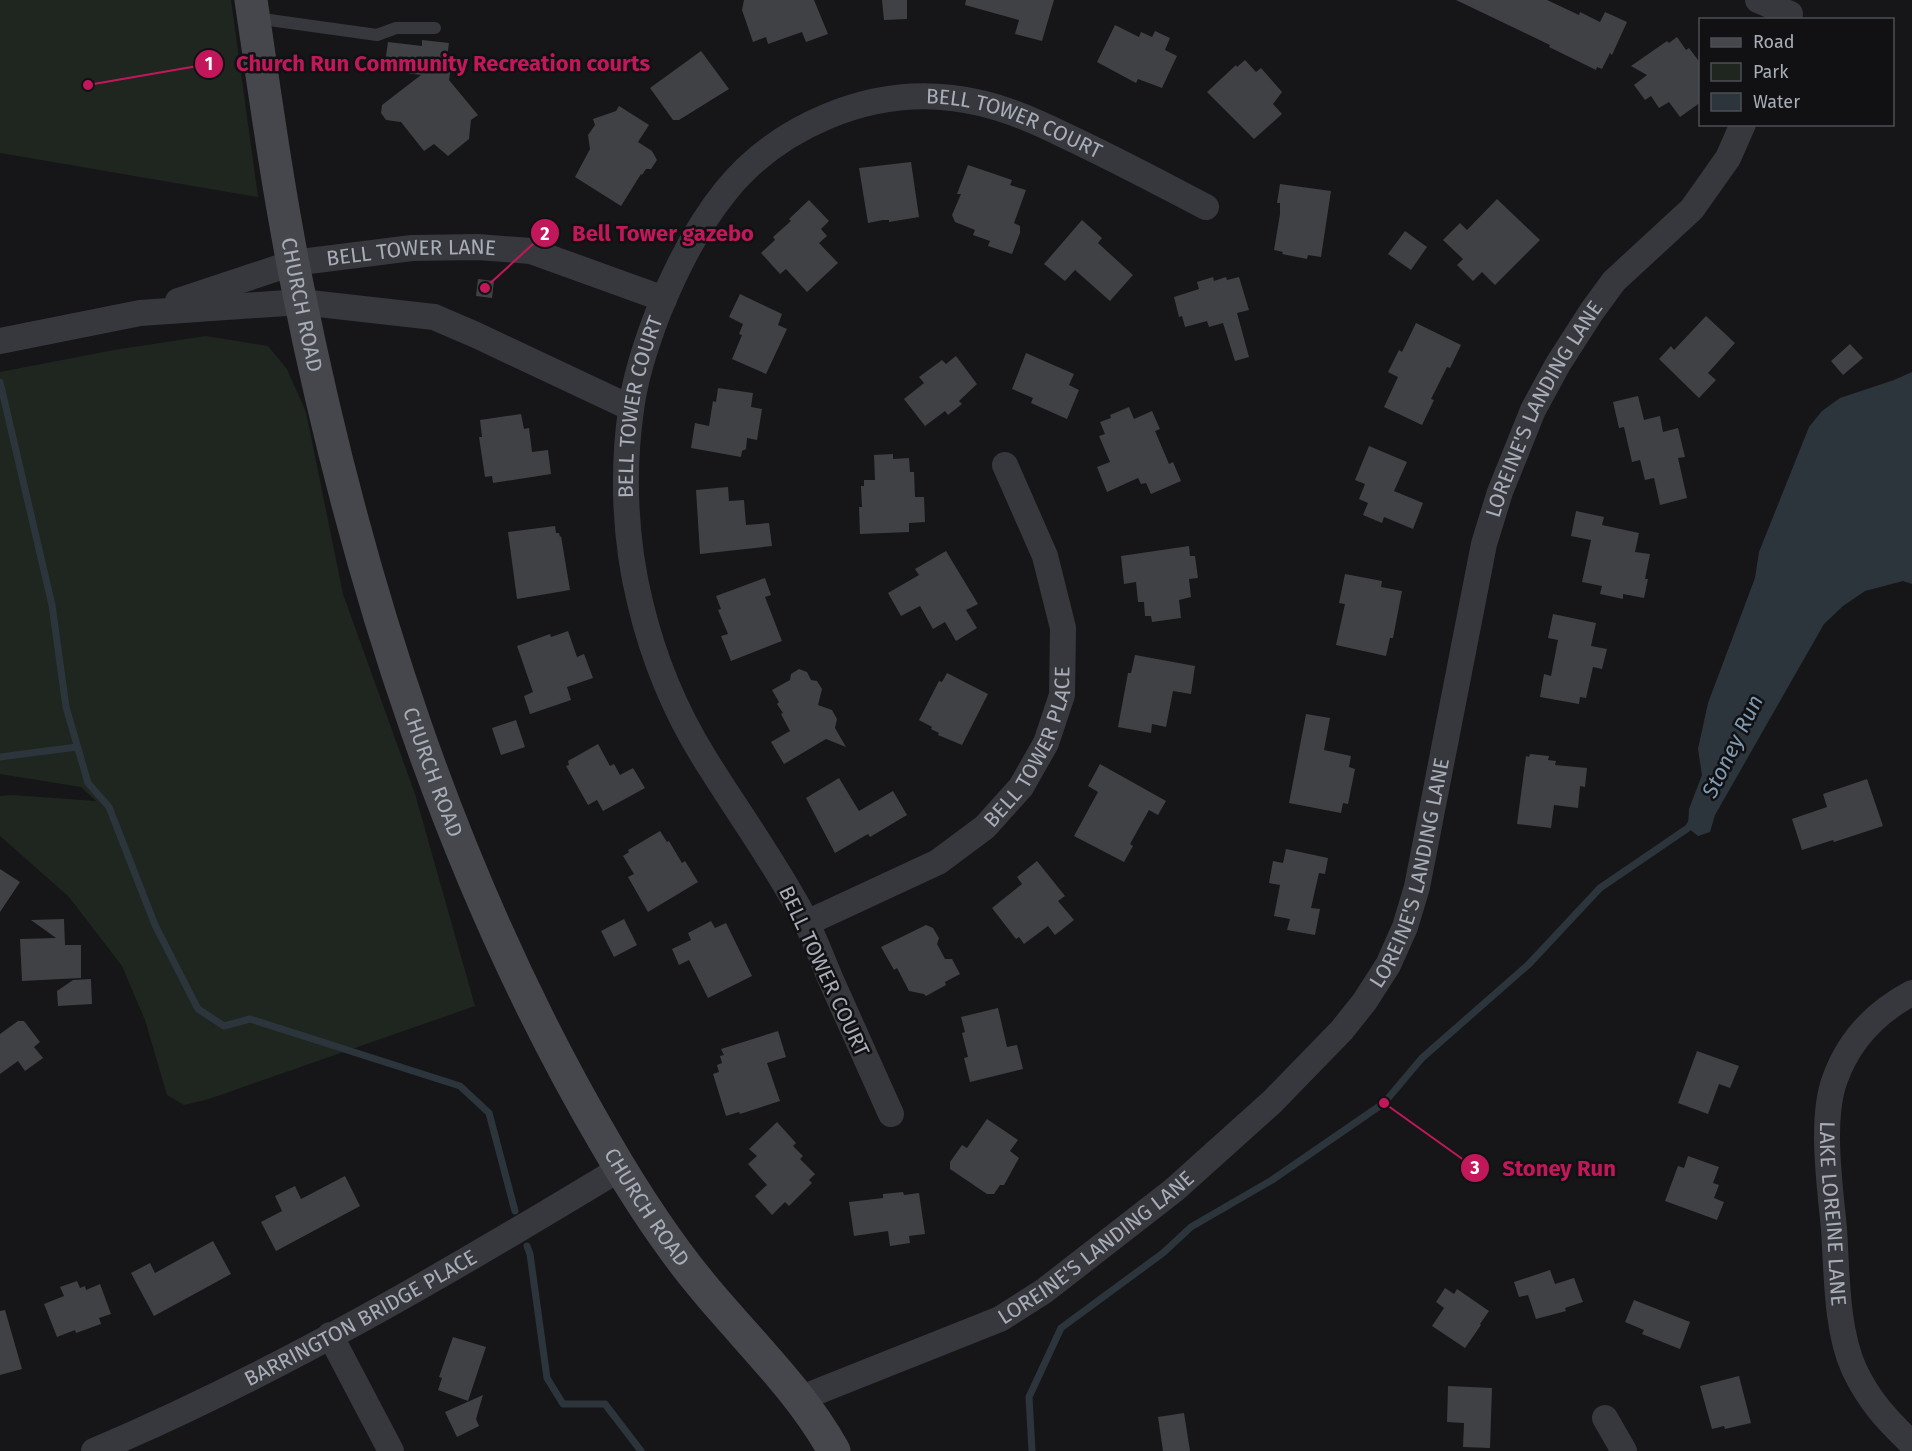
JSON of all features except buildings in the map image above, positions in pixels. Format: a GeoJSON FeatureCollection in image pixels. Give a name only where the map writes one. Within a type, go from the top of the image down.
{"type":"FeatureCollection","features":[{"type":"Feature","properties":{"kind":"main road","name":"CHURCH ROAD"},"geometry":{"type":"LineString","coordinates":[[253,9],[301,302],[347,500],[371,586],[417,731],[454,830],[501,941],[544,1029],[606,1144],[652,1216],[702,1286],[800,1399],[820,1426],[834,1451]]}},
{"type":"Feature","properties":{"kind":"street"},"geometry":{"type":"LineString","coordinates":[[1758,0],[1793,11]]}},
{"type":"Feature","properties":{"kind":"street","name":"BELL TOWER COURT"},"geometry":{"type":"LineString","coordinates":[[891,1114],[803,916],[742,815],[704,758],[660,668],[640,602],[630,544],[626,474],[631,408],[645,349],[664,299],[693,239],[739,176],[766,152],[798,130],[837,112],[872,102],[912,97],[948,97],[984,103],[1019,113],[1206,207]]}},
{"type":"Feature","properties":{"kind":"street","name":"LOREINE'S LANDING LANE"},"geometry":{"type":"LineString","coordinates":[[800,1399],[1000,1319],[1044,1291],[1174,1191],[1272,1102],[1342,1030],[1365,1001],[1388,965],[1405,927],[1417,887],[1484,544],[1500,492],[1533,410],[1558,364],[1614,281],[1692,209],[1728,158],[1742,126]]}},
{"type":"Feature","properties":{"kind":"street","name":"BELL TOWER LANE"},"geometry":{"type":"LineString","coordinates":[[140,313],[294,263],[412,248],[478,247],[531,251],[664,299]]}},
{"type":"Feature","properties":{"kind":"street"},"geometry":{"type":"LineString","coordinates":[[0,341],[140,313],[301,302],[434,317],[631,408]]}},
{"type":"Feature","properties":{"kind":"street","name":"BELL TOWER PLACE"},"geometry":{"type":"LineString","coordinates":[[803,916],[811,921],[938,862],[985,827],[1021,788],[1046,743],[1062,695],[1063,628],[1045,556],[1005,465]]}},
{"type":"Feature","properties":{"kind":"street","name":"LAKE LOREINE LANE"},"geometry":{"type":"LineString","coordinates":[[1912,993],[1895,1002],[1870,1022],[1853,1042],[1833,1082],[1828,1115],[1829,1166],[1838,1294],[1845,1345],[1853,1367],[1875,1407],[1912,1444]]}},
{"type":"Feature","properties":{"kind":"street","name":"BARRINGTON BRIDGE PLACE"},"geometry":{"type":"LineString","coordinates":[[94,1451],[189,1409],[330,1335],[482,1252],[621,1168]]}},
{"type":"Feature","properties":{"kind":"street"},"geometry":{"type":"LineString","coordinates":[[330,1335],[391,1451]]}},
{"type":"Feature","properties":{"kind":"street"},"geometry":{"type":"LineString","coordinates":[[1605,1418],[1624,1451]]}},
{"type":"Feature","properties":{"kind":"lane"},"geometry":{"type":"LineString","coordinates":[[253,9],[376,35],[396,28],[435,28]]}},
{"type":"Feature","properties":{"kind":"green space"},"geometry":{"type":"Polygon","coordinates":[[[0,0],[231,0],[258,197],[0,153],[0,0]]]}},
{"type":"Feature","properties":{"kind":"green space"},"geometry":{"type":"Polygon","coordinates":[[[206,336],[268,346],[287,369],[306,412],[343,594],[415,794],[475,1006],[209,1099],[184,1105],[167,1095],[145,1020],[122,966],[69,897],[0,836],[0,796],[96,801],[81,787],[0,774],[0,372],[114,350],[206,336]]]}},
{"type":"Feature","properties":{"kind":"water"},"geometry":{"type":"Polygon","coordinates":[[[1912,372],[1912,584],[1903,581],[1865,591],[1843,606],[1824,624],[1715,815],[1710,832],[1698,836],[1688,828],[1689,809],[1702,775],[1698,749],[1708,703],[1755,578],[1759,552],[1809,427],[1822,411],[1840,398],[1912,372]]]}},
{"type":"Feature","properties":{"kind":"waterway"},"geometry":{"type":"LineString","coordinates":[[0,382],[52,605],[66,707],[88,783],[109,807],[155,925],[198,1009],[224,1026],[250,1019],[460,1086],[489,1113],[515,1211]]}},
{"type":"Feature","properties":{"kind":"waterway"},"geometry":{"type":"LineString","coordinates":[[0,757],[77,747]]}},
{"type":"Feature","properties":{"kind":"waterway","name":"Stoney Run"},"geometry":{"type":"LineString","coordinates":[[1032,1451],[1029,1397],[1061,1328],[1163,1253],[1191,1227],[1272,1180],[1384,1103],[1422,1058],[1529,964],[1600,888],[1688,828],[1693,820]]}},
{"type":"Feature","properties":{"kind":"waterway"},"geometry":{"type":"LineString","coordinates":[[527,1246],[547,1378],[563,1404],[605,1404],[641,1451]]}},
{"type":"Feature","properties":{"kind":"place","name":"Church Run Community Recreation courts"},"geometry":{"type":"Point","coordinates":[88,85]}},
{"type":"Feature","properties":{"kind":"place","name":"Bell Tower gazebo"},"geometry":{"type":"Point","coordinates":[485,288]}},
{"type":"Feature","properties":{"kind":"place","name":"Stoney Run"},"geometry":{"type":"Point","coordinates":[1384,1103]}}]}
